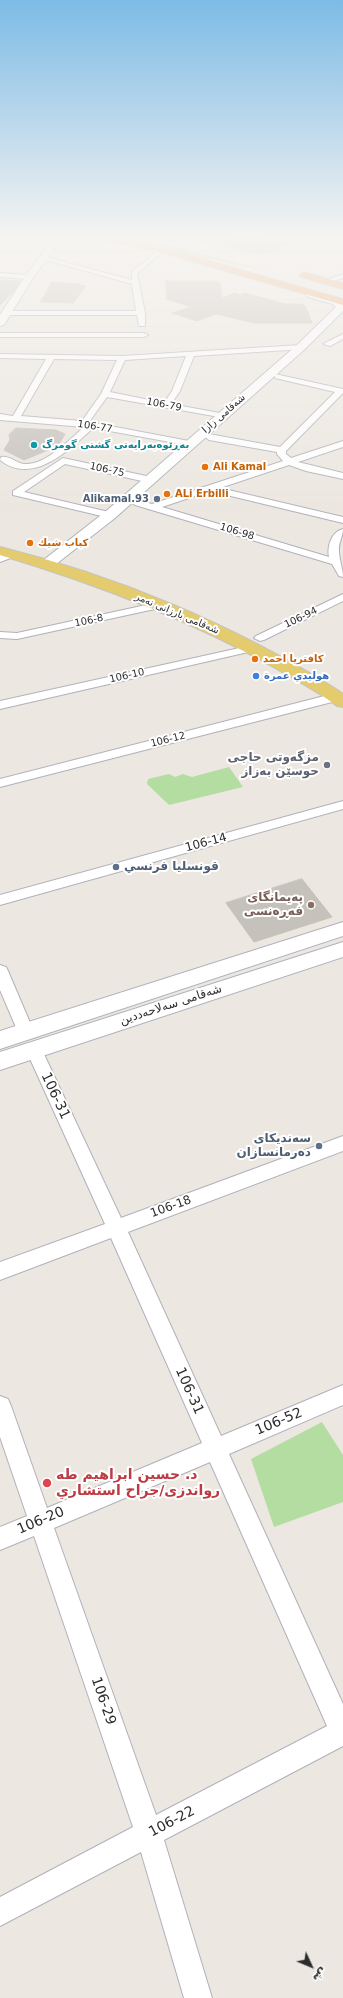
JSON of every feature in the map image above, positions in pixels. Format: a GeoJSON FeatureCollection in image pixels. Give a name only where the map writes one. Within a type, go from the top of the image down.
{"type":"FeatureCollection","features":[{"type":"Feature","properties":{"kind":"main road","name":"شەقامی بارزانی نەمر"},"geometry":{"type":"LineString","coordinates":[[0,542],[183,603],[257,643],[341,694]]}},
{"type":"Feature","properties":{"kind":"main road","name":"شەقامی بارزانی نەمر"},"geometry":{"type":"LineString","coordinates":[[4,555],[63,564],[160,605],[257,643]]}},
{"type":"Feature","properties":{"kind":"street"},"geometry":{"type":"LineString","coordinates":[[143,329],[146,346]]}},
{"type":"Feature","properties":{"kind":"street","name":"شەقامی زازا"},"geometry":{"type":"LineString","coordinates":[[63,564],[110,515],[319,329]]}},
{"type":"Feature","properties":{"kind":"street","name":"شەقامی زازا"},"geometry":{"type":"LineString","coordinates":[[104,535],[209,437],[330,329]]}},
{"type":"Feature","properties":{"kind":"street"},"geometry":{"type":"LineString","coordinates":[[0,335],[146,346],[191,353],[301,347]]}},
{"type":"Feature","properties":{"kind":"street"},"geometry":{"type":"LineString","coordinates":[[327,344],[343,336]]}},
{"type":"Feature","properties":{"kind":"street"},"geometry":{"type":"LineString","coordinates":[[0,356],[122,358],[146,346]]}},
{"type":"Feature","properties":{"kind":"street"},"geometry":{"type":"LineString","coordinates":[[166,405],[176,391],[191,353]]}},
{"type":"Feature","properties":{"kind":"street"},"geometry":{"type":"LineString","coordinates":[[16,418],[51,357]]}},
{"type":"Feature","properties":{"kind":"street"},"geometry":{"type":"LineString","coordinates":[[4,459],[24,466],[40,464],[64,449],[87,425],[106,394],[122,358]]}},
{"type":"Feature","properties":{"kind":"street"},"geometry":{"type":"LineString","coordinates":[[280,374],[342,389]]}},
{"type":"Feature","properties":{"kind":"street"},"geometry":{"type":"LineString","coordinates":[[342,389],[282,450],[281,454],[290,462],[343,476]]}},
{"type":"Feature","properties":{"kind":"street","name":"106-79"},"geometry":{"type":"LineString","coordinates":[[106,394],[222,416]]}},
{"type":"Feature","properties":{"kind":"street","name":"106-77"},"geometry":{"type":"LineString","coordinates":[[0,417],[87,425],[189,444]]}},
{"type":"Feature","properties":{"kind":"street"},"geometry":{"type":"LineString","coordinates":[[209,437],[282,450]]}},
{"type":"Feature","properties":{"kind":"street"},"geometry":{"type":"LineString","coordinates":[[153,507],[208,487],[343,444]]}},
{"type":"Feature","properties":{"kind":"street","name":"106-75"},"geometry":{"type":"LineString","coordinates":[[110,515],[16,493],[63,461],[150,480]]}},
{"type":"Feature","properties":{"kind":"street"},"geometry":{"type":"LineString","coordinates":[[208,487],[343,520]]}},
{"type":"Feature","properties":{"kind":"street","name":"106-98"},"geometry":{"type":"LineString","coordinates":[[138,503],[335,562]]}},
{"type":"Feature","properties":{"kind":"street"},"geometry":{"type":"LineString","coordinates":[[343,532],[335,540],[333,555],[335,562],[343,574]]}},
{"type":"Feature","properties":{"kind":"street","name":"106-94"},"geometry":{"type":"LineString","coordinates":[[257,643],[343,597]]}},
{"type":"Feature","properties":{"kind":"street","name":"106-8"},"geometry":{"type":"LineString","coordinates":[[0,635],[17,636],[160,605]]}},
{"type":"Feature","properties":{"kind":"street","name":"106-10"},"geometry":{"type":"LineString","coordinates":[[0,705],[257,643]]}},
{"type":"Feature","properties":{"kind":"street","name":"106-12"},"geometry":{"type":"LineString","coordinates":[[0,784],[341,694]]}},
{"type":"Feature","properties":{"kind":"street","name":"106-14"},"geometry":{"type":"LineString","coordinates":[[0,900],[340,810]]}},
{"type":"Feature","properties":{"kind":"street","name":"شەقامی سەلاحەددین"},"geometry":{"type":"LineString","coordinates":[[197,987],[343,929]]}},
{"type":"Feature","properties":{"kind":"street","name":"شەقامی سەلاحەددین"},"geometry":{"type":"LineString","coordinates":[[0,1061],[30,1041],[197,987],[343,949]]}},
{"type":"Feature","properties":{"kind":"street","name":"106-31"},"geometry":{"type":"LineString","coordinates":[[0,971],[30,1041],[116,1227],[343,1732]]}},
{"type":"Feature","properties":{"kind":"street","name":"شەقامی سەلاحەددین"},"geometry":{"type":"LineString","coordinates":[[0,1040],[30,1041]]}},
{"type":"Feature","properties":{"kind":"street","name":"106-18"},"geometry":{"type":"LineString","coordinates":[[0,1272],[116,1227],[343,1143]]}},
{"type":"Feature","properties":{"kind":"street","name":"106-52"},"geometry":{"type":"LineString","coordinates":[[216,1450],[343,1395]]}},
{"type":"Feature","properties":{"kind":"street","name":"106-29"},"geometry":{"type":"LineString","coordinates":[[0,1406],[149,1834],[198,1998]]}},
{"type":"Feature","properties":{"kind":"street","name":"106-20"},"geometry":{"type":"LineString","coordinates":[[0,1539],[216,1450]]}},
{"type":"Feature","properties":{"kind":"street","name":"106-22"},"geometry":{"type":"LineString","coordinates":[[0,1912],[343,1732]]}},
{"type":"Feature","properties":{"kind":"green space"},"geometry":{"type":"Polygon","coordinates":[[[229,767],[243,787],[169,805],[147,784],[148,779],[169,774],[175,777],[183,774],[192,777],[229,767]]]}},
{"type":"Feature","properties":{"kind":"green space"},"geometry":{"type":"Polygon","coordinates":[[[322,1422],[343,1455],[343,1502],[274,1527],[251,1459],[322,1422]]]}},
{"type":"Feature","properties":{"kind":"building","name":"بەڕێوەبەرایەتی گشتی گومرگ"},"geometry":{"type":"Polygon","coordinates":[[[16,428],[56,430],[65,434],[58,446],[24,460],[4,450],[10,440],[9,435],[16,428]]]}},
{"type":"Feature","properties":{"kind":"building"},"geometry":{"type":"Polygon","coordinates":[[[302,879],[332,917],[254,942],[226,903],[302,879]]]}},
{"type":"Feature","properties":{"kind":"place","name":"بەڕێوەبەرایەتی گشتی گومرگ"},"geometry":{"type":"Point","coordinates":[34,445]}},
{"type":"Feature","properties":{"kind":"place","name":"Ali Kamal"},"geometry":{"type":"Point","coordinates":[205,467]}},
{"type":"Feature","properties":{"kind":"place","name":"ALi Erbilli"},"geometry":{"type":"Point","coordinates":[167,494]}},
{"type":"Feature","properties":{"kind":"place","name":"Alikamal.93"},"geometry":{"type":"Point","coordinates":[157,499]}},
{"type":"Feature","properties":{"kind":"place","name":"كباب شيك"},"geometry":{"type":"Point","coordinates":[30,543]}},
{"type":"Feature","properties":{"kind":"place","name":"كافتريا احمد"},"geometry":{"type":"Point","coordinates":[255,659]}},
{"type":"Feature","properties":{"kind":"place","name":"هوليدي عمرة"},"geometry":{"type":"Point","coordinates":[256,676]}},
{"type":"Feature","properties":{"kind":"place","name":"مزگەوتی حاجی حوسێن بەزاز"},"geometry":{"type":"Point","coordinates":[327,765]}},
{"type":"Feature","properties":{"kind":"place","name":"قونسليا فرنسي"},"geometry":{"type":"Point","coordinates":[116,867]}},
{"type":"Feature","properties":{"kind":"place","name":"پەیمانگای فەڕەنسی"},"geometry":{"type":"Point","coordinates":[311,905]}},
{"type":"Feature","properties":{"kind":"place","name":"سەندیکای دەرمانسازان"},"geometry":{"type":"Point","coordinates":[319,1146]}},
{"type":"Feature","properties":{"kind":"place","name":"د. حسین ابراهیم طه رواندزی/جراح استشاري"},"geometry":{"type":"Point","coordinates":[47,1483]}}]}
